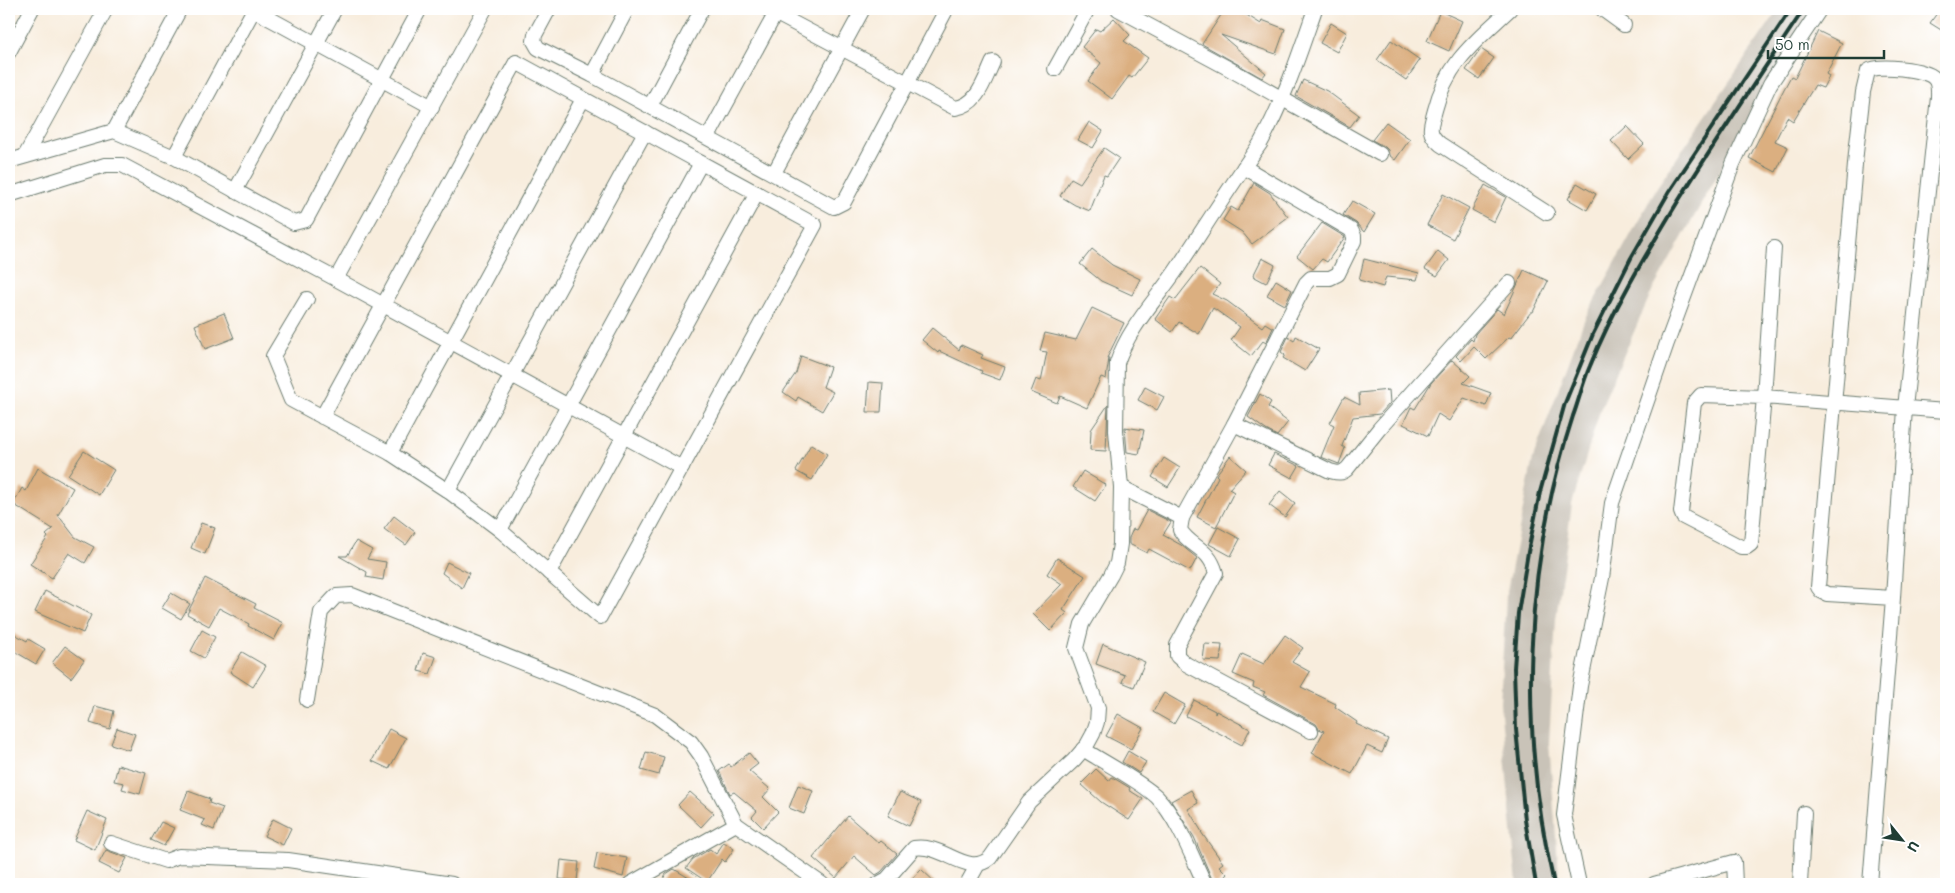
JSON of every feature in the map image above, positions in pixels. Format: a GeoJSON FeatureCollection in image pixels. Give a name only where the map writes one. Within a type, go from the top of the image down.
{"type":"FeatureCollection","features":[{"type":"Feature","properties":{"kind":"street"},"geometry":{"type":"LineString","coordinates":[[9,52],[32,9]]}},
{"type":"Feature","properties":{"kind":"street"},"geometry":{"type":"LineString","coordinates":[[26,156],[106,9]]}},
{"type":"Feature","properties":{"kind":"street"},"geometry":{"type":"LineString","coordinates":[[114,131],[180,9]]}},
{"type":"Feature","properties":{"kind":"street"},"geometry":{"type":"LineString","coordinates":[[174,157],[253,9],[432,107]]}},
{"type":"Feature","properties":{"kind":"street"},"geometry":{"type":"LineString","coordinates":[[235,191],[334,9]]}},
{"type":"Feature","properties":{"kind":"street"},"geometry":{"type":"LineString","coordinates":[[9,161],[114,131],[174,157],[294,223],[306,220],[420,9]]}},
{"type":"Feature","properties":{"kind":"street"},"geometry":{"type":"LineString","coordinates":[[336,279],[485,9]]}},
{"type":"Feature","properties":{"kind":"street"},"geometry":{"type":"LineString","coordinates":[[549,9],[535,35],[534,41],[538,48],[650,106],[834,207],[844,202],[945,12]]}},
{"type":"Feature","properties":{"kind":"street"},"geometry":{"type":"LineString","coordinates":[[592,75],[627,9]]}},
{"type":"Feature","properties":{"kind":"street"},"geometry":{"type":"LineString","coordinates":[[650,106],[702,9]]}},
{"type":"Feature","properties":{"kind":"street"},"geometry":{"type":"LineString","coordinates":[[774,173],[863,9]]}},
{"type":"Feature","properties":{"kind":"street"},"geometry":{"type":"LineString","coordinates":[[1055,69],[1088,9]]}},
{"type":"Feature","properties":{"kind":"street"},"geometry":{"type":"LineString","coordinates":[[1118,9],[1380,154]]}},
{"type":"Feature","properties":{"kind":"street"},"geometry":{"type":"LineString","coordinates":[[967,884],[977,866],[990,858],[1034,795],[1074,760],[1093,734],[1097,722],[1098,708],[1076,648],[1082,624],[1111,576],[1120,544],[1121,487],[1116,431],[1117,363],[1141,318],[1175,271],[1260,144],[1283,99],[1315,9]]}},
{"type":"Feature","properties":{"kind":"street"},"geometry":{"type":"LineString","coordinates":[[1510,9],[1458,60],[1440,89],[1430,129],[1432,137],[1440,144],[1547,213]]}},
{"type":"Feature","properties":{"kind":"street"},"geometry":{"type":"LineString","coordinates":[[1602,9],[1624,25]]}},
{"type":"Feature","properties":{"kind":"street"},"geometry":{"type":"LineString","coordinates":[[1579,884],[1564,815],[1580,686],[1602,578],[1612,503],[1667,343],[1733,164],[1770,84],[1820,9]]}},
{"type":"Feature","properties":{"kind":"street"},"geometry":{"type":"LineString","coordinates":[[708,138],[773,10],[955,108],[963,107],[974,100],[994,62]]}},
{"type":"Feature","properties":{"kind":"street"},"geometry":{"type":"LineString","coordinates":[[307,299],[273,356],[291,400],[322,417],[390,453],[448,491],[500,530],[600,617],[815,225],[516,62],[322,417]]}},
{"type":"Feature","properties":{"kind":"street"},"geometry":{"type":"LineString","coordinates":[[1870,884],[1893,598],[1905,408],[1938,97],[1937,82],[1932,76],[1905,69],[1874,67],[1868,71],[1863,92],[1856,153],[1818,586],[1821,591],[1827,594],[1893,598]]}},
{"type":"Feature","properties":{"kind":"street"},"geometry":{"type":"LineString","coordinates":[[390,453],[583,99]]}},
{"type":"Feature","properties":{"kind":"street"},"geometry":{"type":"LineString","coordinates":[[448,491],[645,132]]}},
{"type":"Feature","properties":{"kind":"street"},"geometry":{"type":"LineString","coordinates":[[500,530],[701,163]]}},
{"type":"Feature","properties":{"kind":"street"},"geometry":{"type":"LineString","coordinates":[[9,194],[105,166],[122,165],[336,279],[682,468]]}},
{"type":"Feature","properties":{"kind":"street"},"geometry":{"type":"LineString","coordinates":[[1244,167],[1346,228],[1354,236],[1354,241],[1338,274],[1330,278],[1311,278],[1306,283],[1234,424],[1182,518],[1180,530],[1183,535],[1204,551],[1213,564],[1216,573],[1177,645],[1177,656],[1186,664],[1311,731]]}},
{"type":"Feature","properties":{"kind":"street"},"geometry":{"type":"LineString","coordinates":[[549,573],[756,193]]}},
{"type":"Feature","properties":{"kind":"street"},"geometry":{"type":"LineString","coordinates":[[1774,248],[1764,398],[1751,544],[1747,547],[1741,547],[1687,520],[1681,512],[1694,403],[1701,395],[1764,398],[1946,411]]}},
{"type":"Feature","properties":{"kind":"street"},"geometry":{"type":"LineString","coordinates":[[1234,424],[1330,471],[1338,474],[1342,473],[1509,283]]}},
{"type":"Feature","properties":{"kind":"street"},"geometry":{"type":"LineString","coordinates":[[1121,487],[1182,518]]}},
{"type":"Feature","properties":{"kind":"street"},"geometry":{"type":"LineString","coordinates":[[307,700],[321,612],[336,596],[352,595],[654,715],[691,742],[701,756],[736,824],[822,884]]}},
{"type":"Feature","properties":{"kind":"street"},"geometry":{"type":"LineString","coordinates":[[1083,749],[1157,797],[1173,820],[1205,884]]}},
{"type":"Feature","properties":{"kind":"street"},"geometry":{"type":"LineString","coordinates":[[1800,884],[1804,813]]}},
{"type":"Feature","properties":{"kind":"street"},"geometry":{"type":"LineString","coordinates":[[630,884],[736,824]]}},
{"type":"Feature","properties":{"kind":"street"},"geometry":{"type":"LineString","coordinates":[[111,842],[166,861],[179,856],[288,860],[452,884]]}},
{"type":"Feature","properties":{"kind":"street"},"geometry":{"type":"LineString","coordinates":[[878,884],[887,879],[914,848],[936,849],[966,864],[977,866]]}},
{"type":"Feature","properties":{"kind":"street"},"geometry":{"type":"LineString","coordinates":[[1654,884],[1734,862],[1735,884]]}},
{"type":"Feature","properties":{"kind":"shaded area"},"geometry":{"type":"Polygon","coordinates":[[[1779,9],[1825,9],[1721,169],[1651,293],[1601,407],[1572,504],[1556,619],[1549,742],[1561,884],[1517,884],[1500,703],[1506,596],[1533,458],[1585,318],[1657,187],[1779,9]]]}},
{"type":"Feature","properties":{"kind":"building"},"geometry":{"type":"Polygon","coordinates":[[[1225,9],[1237,9],[1261,24],[1262,20],[1285,29],[1276,54],[1221,35],[1266,73],[1262,78],[1202,44],[1225,9]]]}},
{"type":"Feature","properties":{"kind":"building"},"geometry":{"type":"Polygon","coordinates":[[[1940,9],[1946,9],[1946,33],[1930,23],[1940,9]]]}},
{"type":"Feature","properties":{"kind":"building"},"geometry":{"type":"Polygon","coordinates":[[[1440,11],[1462,21],[1449,51],[1427,41],[1440,11]]]}},
{"type":"Feature","properties":{"kind":"building"},"geometry":{"type":"Polygon","coordinates":[[[1114,18],[1130,35],[1124,41],[1148,58],[1132,78],[1129,76],[1112,99],[1088,81],[1101,63],[1082,47],[1096,29],[1100,31],[1114,18]]]}},
{"type":"Feature","properties":{"kind":"building"},"geometry":{"type":"Polygon","coordinates":[[[1331,23],[1347,33],[1337,52],[1320,43],[1331,23]]]}},
{"type":"Feature","properties":{"kind":"building"},"geometry":{"type":"Polygon","coordinates":[[[1818,31],[1842,43],[1826,74],[1829,76],[1823,88],[1815,85],[1793,121],[1787,117],[1775,141],[1788,147],[1776,172],[1749,158],[1791,76],[1795,78],[1818,31]]]}},
{"type":"Feature","properties":{"kind":"building"},"geometry":{"type":"Polygon","coordinates":[[[1391,40],[1420,60],[1406,80],[1377,60],[1391,40]]]}},
{"type":"Feature","properties":{"kind":"building"},"geometry":{"type":"Polygon","coordinates":[[[1481,49],[1494,58],[1479,79],[1466,70],[1481,49]]]}},
{"type":"Feature","properties":{"kind":"building"},"geometry":{"type":"Polygon","coordinates":[[[1303,80],[1327,91],[1359,115],[1350,127],[1296,96],[1303,80]]]}},
{"type":"Feature","properties":{"kind":"building"},"geometry":{"type":"Polygon","coordinates":[[[1089,122],[1103,131],[1093,148],[1078,140],[1089,122]]]}},
{"type":"Feature","properties":{"kind":"building"},"geometry":{"type":"Polygon","coordinates":[[[1386,122],[1410,139],[1395,160],[1389,155],[1385,147],[1372,140],[1386,122]]]}},
{"type":"Feature","properties":{"kind":"building"},"geometry":{"type":"Polygon","coordinates":[[[1627,126],[1644,144],[1628,159],[1611,141],[1627,126]]]}},
{"type":"Feature","properties":{"kind":"building"},"geometry":{"type":"Polygon","coordinates":[[[1104,148],[1119,158],[1107,176],[1104,175],[1090,211],[1060,196],[1071,178],[1080,183],[1104,148]]]}},
{"type":"Feature","properties":{"kind":"building"},"geometry":{"type":"Polygon","coordinates":[[[1254,183],[1270,193],[1288,217],[1252,244],[1242,232],[1223,220],[1231,207],[1238,211],[1254,183]]]}},
{"type":"Feature","properties":{"kind":"building"},"geometry":{"type":"Polygon","coordinates":[[[1577,183],[1596,194],[1587,210],[1568,199],[1577,183]]]}},
{"type":"Feature","properties":{"kind":"building"},"geometry":{"type":"Polygon","coordinates":[[[1485,185],[1506,197],[1494,222],[1472,210],[1485,185]]]}},
{"type":"Feature","properties":{"kind":"building"},"geometry":{"type":"Polygon","coordinates":[[[1443,194],[1469,208],[1453,239],[1427,225],[1443,194]]]}},
{"type":"Feature","properties":{"kind":"building"},"geometry":{"type":"Polygon","coordinates":[[[1352,201],[1375,214],[1364,232],[1356,223],[1343,215],[1352,201]]]}},
{"type":"Feature","properties":{"kind":"building"},"geometry":{"type":"Polygon","coordinates":[[[1322,223],[1345,237],[1327,262],[1322,259],[1313,269],[1297,256],[1322,223]]]}},
{"type":"Feature","properties":{"kind":"building"},"geometry":{"type":"Polygon","coordinates":[[[1092,249],[1112,265],[1140,279],[1132,295],[1101,281],[1080,264],[1092,249]]]}},
{"type":"Feature","properties":{"kind":"building"},"geometry":{"type":"Polygon","coordinates":[[[1438,251],[1449,260],[1437,276],[1425,269],[1438,251]]]}},
{"type":"Feature","properties":{"kind":"building"},"geometry":{"type":"Polygon","coordinates":[[[1262,258],[1275,265],[1266,283],[1253,276],[1262,258]]]}},
{"type":"Feature","properties":{"kind":"building"},"geometry":{"type":"Polygon","coordinates":[[[1364,259],[1419,273],[1417,280],[1386,277],[1383,287],[1359,280],[1364,259]]]}},
{"type":"Feature","properties":{"kind":"building"},"geometry":{"type":"Polygon","coordinates":[[[1200,268],[1220,284],[1212,294],[1227,301],[1262,327],[1265,323],[1273,328],[1266,343],[1263,341],[1251,356],[1231,340],[1240,327],[1213,308],[1199,334],[1179,322],[1172,332],[1155,319],[1170,297],[1175,300],[1200,268]]]}},
{"type":"Feature","properties":{"kind":"building"},"geometry":{"type":"Polygon","coordinates":[[[1524,270],[1548,281],[1533,312],[1531,312],[1511,338],[1509,337],[1486,359],[1474,347],[1461,361],[1456,356],[1471,339],[1473,341],[1475,334],[1497,309],[1504,314],[1524,270]]]}},
{"type":"Feature","properties":{"kind":"building"},"geometry":{"type":"Polygon","coordinates":[[[1276,280],[1292,290],[1285,305],[1267,295],[1276,280]]]}},
{"type":"Feature","properties":{"kind":"building"},"geometry":{"type":"Polygon","coordinates":[[[1092,308],[1124,323],[1107,358],[1109,358],[1106,379],[1101,377],[1087,408],[1060,396],[1057,403],[1031,392],[1036,379],[1041,381],[1047,352],[1040,351],[1045,333],[1076,340],[1092,308]]]}},
{"type":"Feature","properties":{"kind":"building"},"geometry":{"type":"Polygon","coordinates":[[[224,313],[234,338],[205,349],[195,325],[224,313]]]}},
{"type":"Feature","properties":{"kind":"building"},"geometry":{"type":"Polygon","coordinates":[[[932,328],[959,350],[961,345],[983,355],[981,358],[1005,367],[1000,380],[981,373],[982,371],[939,351],[938,353],[922,340],[932,328]]]}},
{"type":"Feature","properties":{"kind":"building"},"geometry":{"type":"Polygon","coordinates":[[[1296,336],[1319,349],[1305,371],[1283,358],[1285,355],[1281,352],[1288,337],[1294,341],[1296,336]]]}},
{"type":"Feature","properties":{"kind":"building"},"geometry":{"type":"Polygon","coordinates":[[[801,356],[830,367],[823,387],[833,392],[822,411],[798,397],[796,401],[783,392],[796,373],[801,356]]]}},
{"type":"Feature","properties":{"kind":"building"},"geometry":{"type":"Polygon","coordinates":[[[1452,360],[1470,376],[1463,383],[1491,393],[1486,406],[1464,398],[1449,421],[1438,414],[1428,436],[1403,424],[1411,407],[1415,409],[1431,383],[1452,360]]]}},
{"type":"Feature","properties":{"kind":"building"},"geometry":{"type":"Polygon","coordinates":[[[869,382],[883,383],[881,412],[867,412],[869,382]]]}},
{"type":"Feature","properties":{"kind":"building"},"geometry":{"type":"Polygon","coordinates":[[[1145,387],[1164,397],[1157,410],[1138,400],[1145,387]]]}},
{"type":"Feature","properties":{"kind":"building"},"geometry":{"type":"Polygon","coordinates":[[[1389,390],[1390,403],[1380,414],[1353,417],[1342,446],[1345,448],[1339,464],[1321,457],[1334,425],[1330,423],[1344,397],[1360,405],[1359,393],[1389,390]]]}},
{"type":"Feature","properties":{"kind":"building"},"geometry":{"type":"Polygon","coordinates":[[[1260,394],[1271,402],[1268,407],[1288,422],[1277,436],[1248,417],[1260,394]]]}},
{"type":"Feature","properties":{"kind":"building"},"geometry":{"type":"Polygon","coordinates":[[[1108,405],[1106,451],[1090,450],[1091,430],[1108,405]]]}},
{"type":"Feature","properties":{"kind":"building"},"geometry":{"type":"Polygon","coordinates":[[[1125,427],[1144,430],[1139,454],[1127,452],[1125,427]]]}},
{"type":"Feature","properties":{"kind":"building"},"geometry":{"type":"Polygon","coordinates":[[[811,444],[827,454],[812,480],[796,471],[811,444]]]}},
{"type":"Feature","properties":{"kind":"building"},"geometry":{"type":"Polygon","coordinates":[[[84,451],[114,470],[99,495],[68,475],[84,451]]]}},
{"type":"Feature","properties":{"kind":"building"},"geometry":{"type":"Polygon","coordinates":[[[1274,454],[1299,466],[1292,478],[1268,465],[1274,454]]]}},
{"type":"Feature","properties":{"kind":"building"},"geometry":{"type":"Polygon","coordinates":[[[1230,456],[1246,470],[1229,489],[1234,492],[1216,527],[1197,517],[1218,477],[1216,475],[1230,456]]]}},
{"type":"Feature","properties":{"kind":"building"},"geometry":{"type":"Polygon","coordinates":[[[1164,458],[1180,468],[1168,487],[1152,477],[1164,458]]]}},
{"type":"Feature","properties":{"kind":"building"},"geometry":{"type":"Polygon","coordinates":[[[38,468],[73,488],[58,515],[75,537],[94,547],[85,563],[69,553],[52,578],[30,564],[48,537],[46,535],[53,529],[13,504],[22,488],[26,491],[38,468]]]}},
{"type":"Feature","properties":{"kind":"building"},"geometry":{"type":"Polygon","coordinates":[[[1083,471],[1106,485],[1095,501],[1073,487],[1083,471]]]}},
{"type":"Feature","properties":{"kind":"building"},"geometry":{"type":"Polygon","coordinates":[[[1280,491],[1295,503],[1285,517],[1269,505],[1280,491]]]}},
{"type":"Feature","properties":{"kind":"building"},"geometry":{"type":"Polygon","coordinates":[[[1147,510],[1171,522],[1163,535],[1181,545],[1197,558],[1190,571],[1149,549],[1147,553],[1129,544],[1129,538],[1133,529],[1136,530],[1147,510]]]}},
{"type":"Feature","properties":{"kind":"building"},"geometry":{"type":"Polygon","coordinates":[[[394,516],[415,532],[406,545],[384,529],[394,516]]]}},
{"type":"Feature","properties":{"kind":"building"},"geometry":{"type":"Polygon","coordinates":[[[201,523],[215,528],[205,554],[191,548],[201,523]]]}},
{"type":"Feature","properties":{"kind":"building"},"geometry":{"type":"Polygon","coordinates":[[[1218,527],[1240,539],[1231,556],[1209,544],[1218,527]]]}},
{"type":"Feature","properties":{"kind":"building"},"geometry":{"type":"Polygon","coordinates":[[[356,541],[372,550],[367,559],[386,562],[383,580],[366,577],[367,572],[339,556],[347,556],[356,541]]]}},
{"type":"Feature","properties":{"kind":"building"},"geometry":{"type":"Polygon","coordinates":[[[1057,558],[1085,576],[1063,610],[1067,613],[1050,631],[1033,614],[1062,584],[1047,574],[1057,558]]]}},
{"type":"Feature","properties":{"kind":"building"},"geometry":{"type":"Polygon","coordinates":[[[447,562],[469,573],[462,588],[442,573],[447,562]]]}},
{"type":"Feature","properties":{"kind":"building"},"geometry":{"type":"Polygon","coordinates":[[[205,578],[256,604],[254,608],[283,623],[274,640],[219,608],[209,626],[187,614],[205,578]]]}},
{"type":"Feature","properties":{"kind":"building"},"geometry":{"type":"Polygon","coordinates":[[[45,591],[91,615],[83,633],[35,612],[45,591]]]}},
{"type":"Feature","properties":{"kind":"building"},"geometry":{"type":"Polygon","coordinates":[[[171,593],[190,604],[181,619],[162,608],[171,593]]]}},
{"type":"Feature","properties":{"kind":"building"},"geometry":{"type":"Polygon","coordinates":[[[202,630],[215,637],[204,658],[191,651],[202,630]]]}},
{"type":"Feature","properties":{"kind":"building"},"geometry":{"type":"Polygon","coordinates":[[[9,631],[45,649],[36,664],[9,648],[9,631]]]}},
{"type":"Feature","properties":{"kind":"building"},"geometry":{"type":"Polygon","coordinates":[[[1285,635],[1303,648],[1292,662],[1310,672],[1301,687],[1336,704],[1335,707],[1357,722],[1356,724],[1388,739],[1382,753],[1367,746],[1352,774],[1312,753],[1324,731],[1319,729],[1316,724],[1263,695],[1265,692],[1253,687],[1254,683],[1233,674],[1242,654],[1264,664],[1285,635]]]}},
{"type":"Feature","properties":{"kind":"building"},"geometry":{"type":"Polygon","coordinates":[[[1103,644],[1145,662],[1134,687],[1122,682],[1125,675],[1096,664],[1103,644]]]}},
{"type":"Feature","properties":{"kind":"building"},"geometry":{"type":"Polygon","coordinates":[[[1205,644],[1222,645],[1220,661],[1203,660],[1205,644]]]}},
{"type":"Feature","properties":{"kind":"building"},"geometry":{"type":"Polygon","coordinates":[[[65,646],[84,660],[71,678],[52,663],[65,646]]]}},
{"type":"Feature","properties":{"kind":"building"},"geometry":{"type":"Polygon","coordinates":[[[242,652],[266,666],[253,687],[230,672],[242,652]]]}},
{"type":"Feature","properties":{"kind":"building"},"geometry":{"type":"Polygon","coordinates":[[[423,653],[436,657],[430,674],[418,671],[423,653]]]}},
{"type":"Feature","properties":{"kind":"building"},"geometry":{"type":"Polygon","coordinates":[[[1164,693],[1185,705],[1174,724],[1153,712],[1164,693]]]}},
{"type":"Feature","properties":{"kind":"building"},"geometry":{"type":"Polygon","coordinates":[[[1194,700],[1215,711],[1215,714],[1216,711],[1250,729],[1242,745],[1186,716],[1194,700]]]}},
{"type":"Feature","properties":{"kind":"building"},"geometry":{"type":"Polygon","coordinates":[[[95,706],[114,711],[110,729],[90,723],[95,706]]]}},
{"type":"Feature","properties":{"kind":"building"},"geometry":{"type":"Polygon","coordinates":[[[1118,714],[1143,728],[1131,749],[1106,736],[1118,714]]]}},
{"type":"Feature","properties":{"kind":"building"},"geometry":{"type":"Polygon","coordinates":[[[117,728],[135,734],[129,750],[111,744],[117,728]]]}},
{"type":"Feature","properties":{"kind":"building"},"geometry":{"type":"Polygon","coordinates":[[[389,729],[406,738],[389,769],[372,761],[389,729]]]}},
{"type":"Feature","properties":{"kind":"building"},"geometry":{"type":"Polygon","coordinates":[[[1128,751],[1146,762],[1139,773],[1122,762],[1128,751]]]}},
{"type":"Feature","properties":{"kind":"building"},"geometry":{"type":"Polygon","coordinates":[[[646,752],[664,757],[659,775],[641,770],[646,752]]]}},
{"type":"Feature","properties":{"kind":"building"},"geometry":{"type":"Polygon","coordinates":[[[749,753],[758,764],[749,771],[770,789],[763,797],[778,812],[763,828],[752,817],[757,811],[734,792],[730,794],[719,771],[729,764],[731,767],[749,753]]]}},
{"type":"Feature","properties":{"kind":"building"},"geometry":{"type":"Polygon","coordinates":[[[118,765],[146,773],[140,794],[122,789],[124,783],[114,781],[118,765]]]}},
{"type":"Feature","properties":{"kind":"building"},"geometry":{"type":"Polygon","coordinates":[[[1096,769],[1109,781],[1112,777],[1143,799],[1129,820],[1101,802],[1081,784],[1096,769]]]}},
{"type":"Feature","properties":{"kind":"building"},"geometry":{"type":"Polygon","coordinates":[[[798,785],[813,791],[804,814],[789,808],[798,785]]]}},
{"type":"Feature","properties":{"kind":"building"},"geometry":{"type":"Polygon","coordinates":[[[1191,790],[1198,803],[1188,809],[1201,832],[1223,863],[1219,866],[1227,874],[1218,884],[1214,884],[1194,837],[1171,801],[1191,790]]]}},
{"type":"Feature","properties":{"kind":"building"},"geometry":{"type":"Polygon","coordinates":[[[188,791],[210,799],[209,803],[223,808],[214,830],[202,825],[205,820],[180,810],[188,791]]]}},
{"type":"Feature","properties":{"kind":"building"},"geometry":{"type":"Polygon","coordinates":[[[690,792],[714,813],[701,827],[678,805],[690,792]]]}},
{"type":"Feature","properties":{"kind":"building"},"geometry":{"type":"Polygon","coordinates":[[[900,792],[921,802],[909,826],[888,816],[900,792]]]}},
{"type":"Feature","properties":{"kind":"building"},"geometry":{"type":"Polygon","coordinates":[[[87,811],[107,820],[95,850],[74,840],[87,811]]]}},
{"type":"Feature","properties":{"kind":"building"},"geometry":{"type":"Polygon","coordinates":[[[848,816],[879,843],[881,841],[897,854],[876,875],[854,856],[836,878],[813,858],[848,816]]]}},
{"type":"Feature","properties":{"kind":"building"},"geometry":{"type":"Polygon","coordinates":[[[273,819],[291,828],[283,845],[264,836],[273,819]]]}},
{"type":"Feature","properties":{"kind":"building"},"geometry":{"type":"Polygon","coordinates":[[[161,822],[174,828],[164,846],[151,840],[161,822]]]}},
{"type":"Feature","properties":{"kind":"building"},"geometry":{"type":"Polygon","coordinates":[[[724,842],[734,849],[725,862],[722,859],[707,882],[686,868],[693,859],[710,849],[716,854],[724,842]]]}},
{"type":"Feature","properties":{"kind":"building"},"geometry":{"type":"Polygon","coordinates":[[[106,850],[127,858],[119,873],[99,863],[106,850]]]}},
{"type":"Feature","properties":{"kind":"building"},"geometry":{"type":"Polygon","coordinates":[[[597,853],[627,858],[623,877],[594,869],[597,853]]]}},
{"type":"Feature","properties":{"kind":"building"},"geometry":{"type":"Polygon","coordinates":[[[561,860],[579,862],[577,881],[559,879],[561,860]]]}},
{"type":"Feature","properties":{"kind":"building"},"geometry":{"type":"Polygon","coordinates":[[[674,869],[699,884],[660,884],[666,874],[674,869]]]}},
{"type":"Feature","properties":{"kind":"building"},"geometry":{"type":"Polygon","coordinates":[[[921,869],[937,884],[907,884],[921,869]]]}},
{"type":"Feature","properties":{"kind":"railway"},"geometry":{"type":"LineString","coordinates":[[1536,884],[1525,820],[1516,729],[1514,668],[1518,613],[1528,552],[1540,492],[1565,403],[1593,334],[1631,258],[1669,192],[1791,9]]}},
{"type":"Feature","properties":{"kind":"railway"},"geometry":{"type":"LineString","coordinates":[[1554,884],[1542,826],[1535,767],[1531,708],[1532,649],[1536,590],[1544,531],[1557,473],[1573,416],[1599,345],[1630,283],[1692,178],[1804,9]]}}]}
